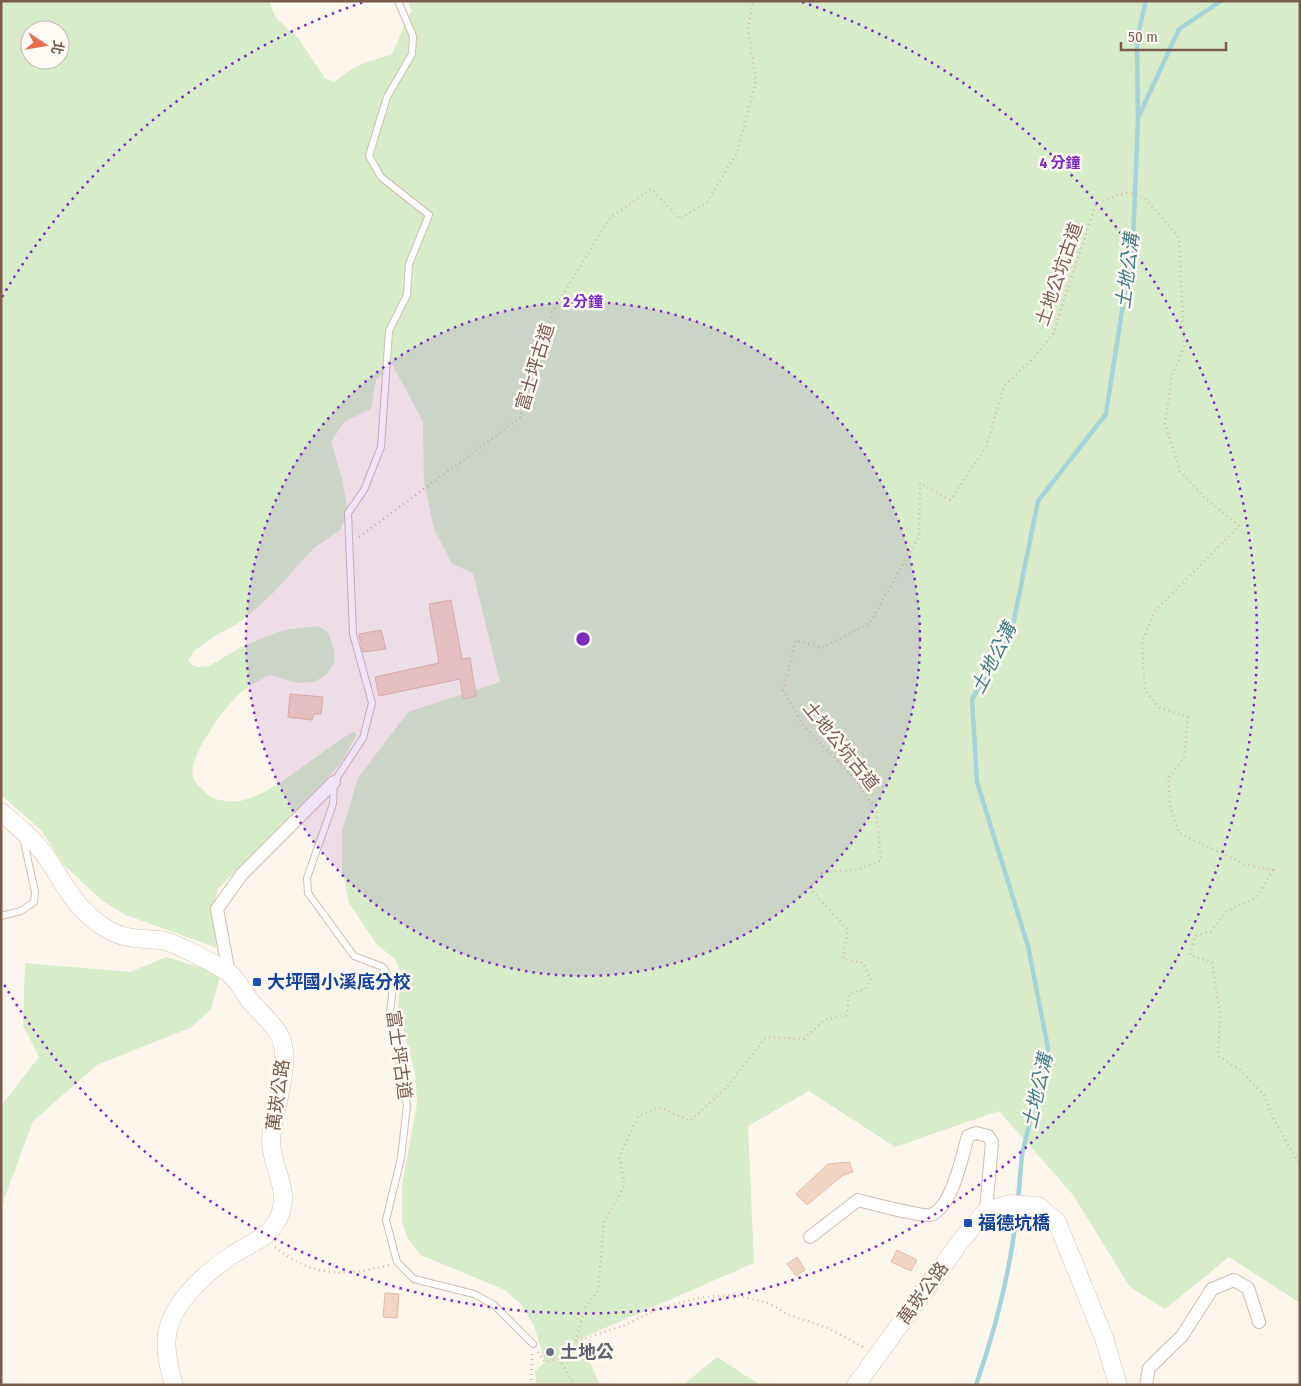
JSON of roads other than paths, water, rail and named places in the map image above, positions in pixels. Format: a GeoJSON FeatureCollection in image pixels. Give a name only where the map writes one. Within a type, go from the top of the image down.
{"type":"FeatureCollection","features":[{"type":"Feature","properties":{"kind":"street"},"geometry":{"type":"LineString","coordinates":[[229,973],[217,909],[242,874],[334,782]]}},
{"type":"Feature","properties":{"kind":"street","name":"萬崁公路"},"geometry":{"type":"LineString","coordinates":[[1,812],[41,850],[76,904],[100,925],[121,937],[149,941],[160,940],[175,944],[229,973],[282,1038],[284,1064],[271,1143],[274,1161],[282,1179],[282,1208],[274,1226],[263,1237],[210,1269],[188,1294],[167,1334],[167,1354],[174,1385]]}},
{"type":"Feature","properties":{"kind":"street"},"geometry":{"type":"LineString","coordinates":[[810,1237],[858,1200],[890,1206],[913,1214],[930,1215],[940,1209],[949,1196],[968,1136],[976,1133],[988,1136],[992,1142],[991,1209],[1009,1204],[1038,1206],[1053,1216],[1067,1245],[1101,1330],[1118,1385]]}},
{"type":"Feature","properties":{"kind":"street","name":"萬崁公路"},"geometry":{"type":"LineString","coordinates":[[856,1385],[960,1242],[991,1209]]}},
{"type":"Feature","properties":{"kind":"street"},"geometry":{"type":"LineString","coordinates":[[1146,1385],[1149,1368],[1182,1336],[1212,1289],[1234,1280],[1248,1288],[1259,1322]]}},
{"type":"Feature","properties":{"kind":"lane","name":"富士坪古道"},"geometry":{"type":"LineString","coordinates":[[398,1],[413,36],[412,54],[387,97],[369,156],[381,176],[430,216],[409,264],[408,295],[388,331],[381,447],[364,490],[348,513],[353,634],[372,703],[363,738],[334,782],[333,804],[307,878],[308,893],[354,956],[382,967],[393,985],[390,1013],[407,1105],[401,1158],[386,1220],[397,1262],[414,1279],[474,1294],[494,1305],[533,1344]]}},
{"type":"Feature","properties":{"kind":"lane"},"geometry":{"type":"LineString","coordinates":[[1,916],[21,912],[34,902],[35,892],[21,829]]}},
{"type":"Feature","properties":{"kind":"waterway","name":"土地公溝"},"geometry":{"type":"LineString","coordinates":[[1018,1201],[1022,1154],[1048,1048],[1028,946],[977,782],[972,699],[1012,630],[1038,501],[1106,414],[1133,240],[1138,120],[1137,39],[1146,1]]}},
{"type":"Feature","properties":{"kind":"waterway"},"geometry":{"type":"LineString","coordinates":[[1138,118],[1179,29],[1221,1]]}},
{"type":"Feature","properties":{"kind":"waterway","name":"土地公溝"},"geometry":{"type":"LineString","coordinates":[[976,1385],[1002,1298],[1011,1254],[1017,1209]]}},
{"type":"Feature","properties":{"kind":"place","name":"大坪國小溪底分校"},"geometry":{"type":"Point","coordinates":[257,982]}},
{"type":"Feature","properties":{"kind":"place","name":"福德坑橋"},"geometry":{"type":"Point","coordinates":[968,1223]}},
{"type":"Feature","properties":{"kind":"place","name":"土地公"},"geometry":{"type":"Point","coordinates":[550,1352]}}]}
